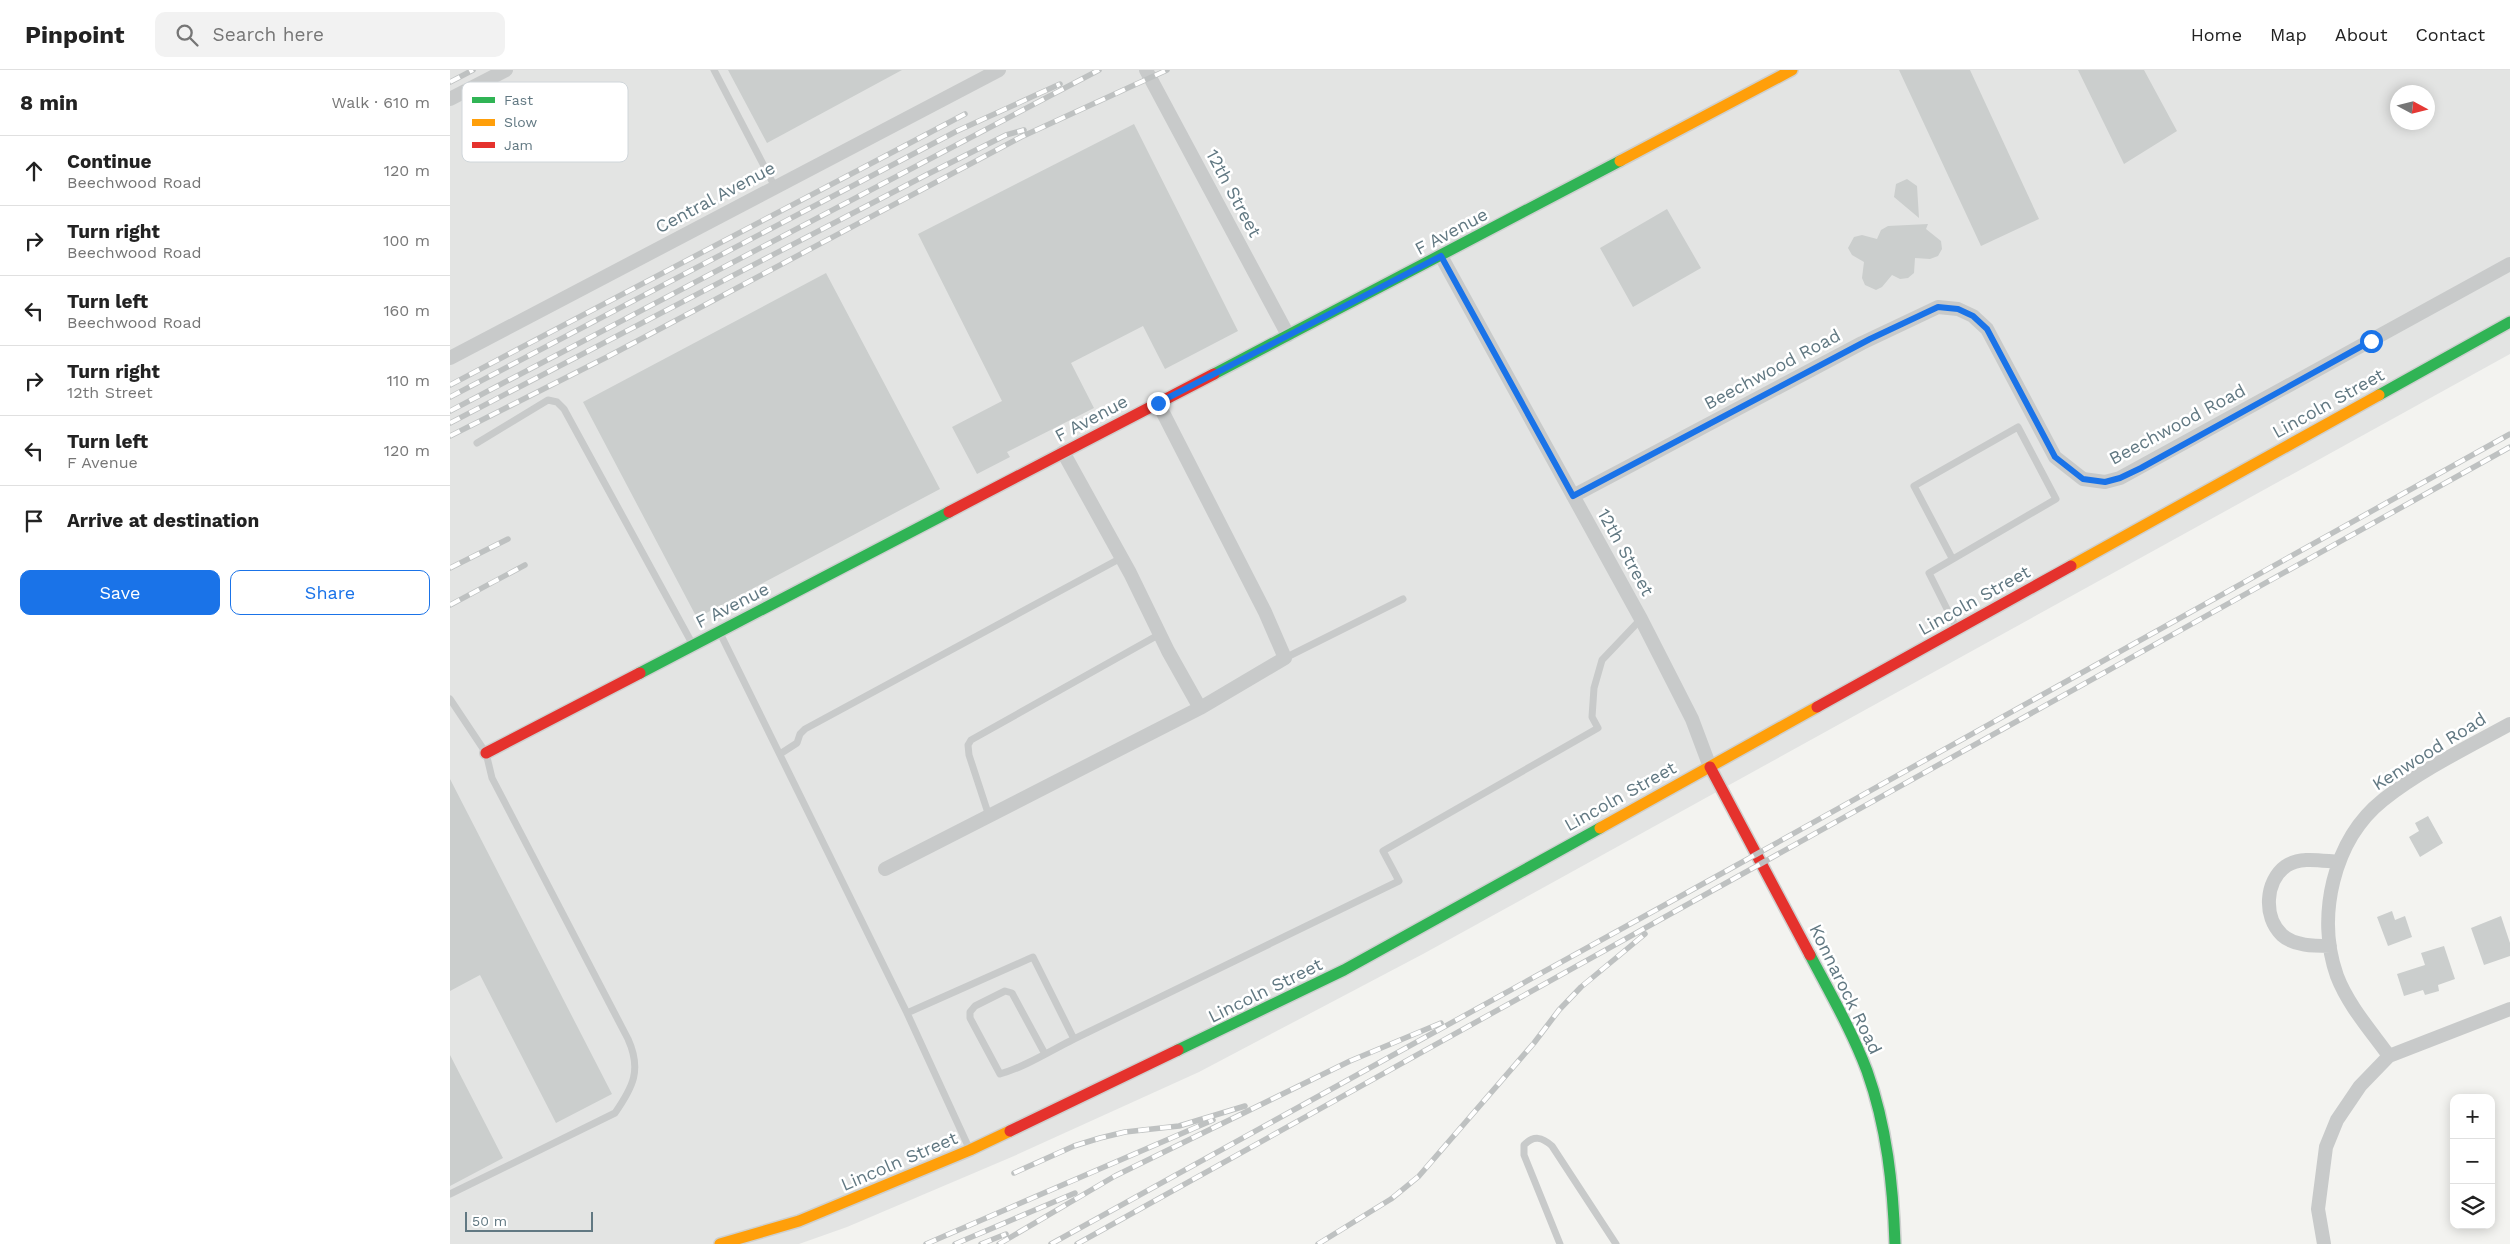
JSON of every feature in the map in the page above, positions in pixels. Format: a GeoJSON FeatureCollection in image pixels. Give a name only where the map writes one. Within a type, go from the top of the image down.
{"type":"FeatureCollection","features":[{"type":"Feature","properties":{"kind":"main road","name":"F Avenue"},"geometry":{"type":"LineString","coordinates":[[486,753],[1441,256],[1792,70]]}},
{"type":"Feature","properties":{"kind":"main road","name":"Lincoln Street"},"geometry":{"type":"LineString","coordinates":[[720,1244],[799,1221],[970,1150],[1344,970],[2510,322]]}},
{"type":"Feature","properties":{"kind":"main road","name":"Konnarock Road"},"geometry":{"type":"LineString","coordinates":[[1710,767],[1725,799],[1836,1003],[1860,1054],[1872,1086],[1889,1154],[1894,1202],[1895,1244]]}},
{"type":"Feature","properties":{"kind":"street"},"geometry":{"type":"LineString","coordinates":[[483,82],[506,70]]}},
{"type":"Feature","properties":{"kind":"street","name":"Central Avenue"},"geometry":{"type":"LineString","coordinates":[[450,358],[999,70]]}},
{"type":"Feature","properties":{"kind":"street","name":"12th Street"},"geometry":{"type":"LineString","coordinates":[[1146,70],[1288,335]]}},
{"type":"Feature","properties":{"kind":"street"},"geometry":{"type":"LineString","coordinates":[[450,99],[462,93]]}},
{"type":"Feature","properties":{"kind":"street","name":"12th Street"},"geometry":{"type":"LineString","coordinates":[[1441,256],[1641,619],[1692,719],[1710,767]]}},
{"type":"Feature","properties":{"kind":"street","name":"Beechwood Road"},"geometry":{"type":"LineString","coordinates":[[1573,496],[1870,339],[1938,307],[1958,309],[1973,316],[1987,329],[2055,457],[2083,479],[2105,482],[2141,468],[2510,264]]}},
{"type":"Feature","properties":{"kind":"street"},"geometry":{"type":"LineString","coordinates":[[885,869],[1200,708],[1285,658],[1265,612],[1158,403]]}},
{"type":"Feature","properties":{"kind":"street"},"geometry":{"type":"LineString","coordinates":[[1063,452],[1200,708]]}},
{"type":"Feature","properties":{"kind":"street","name":"Kenwood Road"},"geometry":{"type":"LineString","coordinates":[[2389,1056],[2346,994],[2338,978],[2330,946],[2330,899],[2339,862],[2359,827],[2383,800],[2416,778],[2510,724]]}},
{"type":"Feature","properties":{"kind":"street"},"geometry":{"type":"LineString","coordinates":[[2330,946],[2312,946],[2283,936],[2276,927],[2269,909],[2269,894],[2275,878],[2286,866],[2308,859],[2339,862]]}},
{"type":"Feature","properties":{"kind":"street"},"geometry":{"type":"LineString","coordinates":[[2324,1244],[2318,1208],[2326,1148],[2336,1120],[2360,1086],[2389,1056],[2422,1041],[2510,1009]]}},
{"type":"Feature","properties":{"kind":"lane"},"geometry":{"type":"LineString","coordinates":[[714,70],[775,187]]}},
{"type":"Feature","properties":{"kind":"lane"},"geometry":{"type":"LineString","coordinates":[[477,444],[548,400],[556,402],[564,409],[693,645]]}},
{"type":"Feature","properties":{"kind":"lane"},"geometry":{"type":"LineString","coordinates":[[1952,558],[1914,486],[2018,427],[2056,499],[1952,558],[1930,573],[1957,629]]}},
{"type":"Feature","properties":{"kind":"lane"},"geometry":{"type":"LineString","coordinates":[[780,754],[798,743],[800,734],[805,729],[1121,558]]}},
{"type":"Feature","properties":{"kind":"lane"},"geometry":{"type":"LineString","coordinates":[[1285,658],[1403,599]]}},
{"type":"Feature","properties":{"kind":"lane"},"geometry":{"type":"LineString","coordinates":[[1045,1054],[1012,993],[1005,991],[975,1006],[970,1012],[970,1018],[1000,1074],[1045,1054],[1399,881],[1384,851],[1598,728],[1592,717],[1594,688],[1602,660],[1641,619]]}},
{"type":"Feature","properties":{"kind":"lane"},"geometry":{"type":"LineString","coordinates":[[719,632],[907,1013],[970,1150]]}},
{"type":"Feature","properties":{"kind":"lane"},"geometry":{"type":"LineString","coordinates":[[990,816],[969,755],[968,745],[971,740],[1160,634]]}},
{"type":"Feature","properties":{"kind":"lane"},"geometry":{"type":"LineString","coordinates":[[450,699],[486,753],[492,778],[628,1039],[635,1054],[636,1072],[630,1092],[615,1114],[450,1194]]}},
{"type":"Feature","properties":{"kind":"lane"},"geometry":{"type":"LineString","coordinates":[[907,1013],[1033,957],[1074,1039]]}},
{"type":"Feature","properties":{"kind":"lane"},"geometry":{"type":"LineString","coordinates":[[1560,1244],[1524,1155],[1524,1145],[1530,1139],[1538,1137],[1545,1139],[1552,1146],[1616,1244]]}},
{"type":"Feature","properties":{"kind":"shaded area"},"geometry":{"type":"Polygon","coordinates":[[[450,70],[2510,70],[2510,354],[1423,954],[1199,1072],[1014,1156],[847,1227],[799,1244],[450,1244],[450,70]]]}},
{"type":"Feature","properties":{"kind":"building"},"geometry":{"type":"Polygon","coordinates":[[[728,70],[902,70],[767,143],[728,70]]]}},
{"type":"Feature","properties":{"kind":"building"},"geometry":{"type":"Polygon","coordinates":[[[1899,70],[1970,70],[2039,219],[1981,246],[1899,70]]]}},
{"type":"Feature","properties":{"kind":"building"},"geometry":{"type":"Polygon","coordinates":[[[2078,70],[2144,70],[2177,131],[2124,164],[2078,70]]]}},
{"type":"Feature","properties":{"kind":"building"},"geometry":{"type":"Polygon","coordinates":[[[1134,124],[1238,331],[1165,369],[1143,326],[1071,363],[1094,408],[1007,452],[1010,457],[977,474],[952,427],[1002,401],[918,234],[1134,124]]]}},
{"type":"Feature","properties":{"kind":"building"},"geometry":{"type":"Polygon","coordinates":[[[1907,179],[1917,186],[1919,218],[1894,197],[1896,184],[1907,179]]]}},
{"type":"Feature","properties":{"kind":"building"},"geometry":{"type":"Polygon","coordinates":[[[1667,209],[1701,268],[1633,307],[1600,248],[1667,209]]]}},
{"type":"Feature","properties":{"kind":"building"},"geometry":{"type":"Polygon","coordinates":[[[1928,224],[1926,229],[1941,241],[1942,249],[1938,256],[1930,259],[1915,258],[1914,273],[1908,278],[1900,279],[1892,275],[1882,287],[1876,290],[1865,285],[1862,278],[1864,262],[1852,255],[1848,248],[1854,237],[1862,235],[1877,239],[1881,230],[1888,226],[1928,224]]]}},
{"type":"Feature","properties":{"kind":"building"},"geometry":{"type":"Polygon","coordinates":[[[826,273],[940,489],[697,618],[583,402],[826,273]]]}},
{"type":"Feature","properties":{"kind":"building"},"geometry":{"type":"Polygon","coordinates":[[[450,779],[612,1094],[556,1123],[480,975],[450,991],[450,779]]]}},
{"type":"Feature","properties":{"kind":"building"},"geometry":{"type":"Polygon","coordinates":[[[2428,816],[2443,843],[2420,857],[2409,837],[2419,831],[2415,823],[2428,816]]]}},
{"type":"Feature","properties":{"kind":"building"},"geometry":{"type":"Polygon","coordinates":[[[2392,911],[2395,920],[2405,916],[2412,937],[2388,946],[2377,917],[2392,911]]]}},
{"type":"Feature","properties":{"kind":"building"},"geometry":{"type":"Polygon","coordinates":[[[2501,916],[2510,943],[2510,956],[2484,965],[2471,928],[2501,916]]]}},
{"type":"Feature","properties":{"kind":"building"},"geometry":{"type":"Polygon","coordinates":[[[2444,946],[2455,979],[2438,985],[2439,991],[2425,995],[2423,990],[2404,996],[2397,974],[2425,965],[2421,953],[2444,946]]]}},
{"type":"Feature","properties":{"kind":"building"},"geometry":{"type":"Polygon","coordinates":[[[450,1055],[503,1158],[450,1186],[450,1055]]]}},
{"type":"Feature","properties":{"kind":"railway"},"geometry":{"type":"LineString","coordinates":[[450,82],[473,70]]}},
{"type":"Feature","properties":{"kind":"railway"},"geometry":{"type":"LineString","coordinates":[[450,411],[1099,70]]}},
{"type":"Feature","properties":{"kind":"railway"},"geometry":{"type":"LineString","coordinates":[[450,436],[607,357],[1021,137],[1167,70]]}},
{"type":"Feature","properties":{"kind":"railway"},"geometry":{"type":"LineString","coordinates":[[450,397],[957,131],[1060,84]]}},
{"type":"Feature","properties":{"kind":"railway"},"geometry":{"type":"LineString","coordinates":[[450,385],[965,114]]}},
{"type":"Feature","properties":{"kind":"railway"},"geometry":{"type":"LineString","coordinates":[[450,423],[928,174],[1006,135],[1024,130]]}},
{"type":"Feature","properties":{"kind":"railway"},"geometry":{"type":"LineString","coordinates":[[1051,1244],[1737,865],[2510,434]]}},
{"type":"Feature","properties":{"kind":"railway"},"geometry":{"type":"LineString","coordinates":[[1077,1244],[2510,447]]}},
{"type":"Feature","properties":{"kind":"railway"},"geometry":{"type":"LineString","coordinates":[[450,568],[508,539]]}},
{"type":"Feature","properties":{"kind":"railway"},"geometry":{"type":"LineString","coordinates":[[450,605],[525,565]]}},
{"type":"Feature","properties":{"kind":"railway"},"geometry":{"type":"LineString","coordinates":[[1318,1244],[1391,1199],[1419,1176],[1534,1043],[1559,1010],[1581,987],[1645,934]]}},
{"type":"Feature","properties":{"kind":"railway"},"geometry":{"type":"LineString","coordinates":[[999,1244],[1115,1176],[1350,1061],[1441,1023]]}},
{"type":"Feature","properties":{"kind":"railway"},"geometry":{"type":"LineString","coordinates":[[1014,1173],[1074,1146],[1100,1138],[1125,1132],[1179,1126],[1245,1106]]}},
{"type":"Feature","properties":{"kind":"railway"},"geometry":{"type":"LineString","coordinates":[[926,1244],[1213,1120]]}},
{"type":"Feature","properties":{"kind":"railway"},"geometry":{"type":"LineString","coordinates":[[955,1244],[1075,1193]]}},
{"type":"Feature","properties":{"kind":"railway"},"geometry":{"type":"LineString","coordinates":[[981,1244],[1006,1234]]}},
{"type":"Feature","properties":{"kind":"traffic: fast"},"geometry":{"type":"LineString","coordinates":[[1214,374],[1620,161]]}},
{"type":"Feature","properties":{"kind":"traffic: fast"},"geometry":{"type":"LineString","coordinates":[[2379,395],[2510,322]]}},
{"type":"Feature","properties":{"kind":"traffic: fast"},"geometry":{"type":"LineString","coordinates":[[640,673],[949,512]]}},
{"type":"Feature","properties":{"kind":"traffic: fast"},"geometry":{"type":"LineString","coordinates":[[1178,1050],[1344,970],[1600,828]]}},
{"type":"Feature","properties":{"kind":"traffic: fast"},"geometry":{"type":"LineString","coordinates":[[1810,955],[1855,1041],[1874,1092],[1888,1156],[1895,1244]]}},
{"type":"Feature","properties":{"kind":"traffic: slow"},"geometry":{"type":"LineString","coordinates":[[1620,161],[1792,70]]}},
{"type":"Feature","properties":{"kind":"traffic: slow"},"geometry":{"type":"LineString","coordinates":[[2071,566],[2379,395]]}},
{"type":"Feature","properties":{"kind":"traffic: slow"},"geometry":{"type":"LineString","coordinates":[[1600,828],[1817,707]]}},
{"type":"Feature","properties":{"kind":"traffic: slow"},"geometry":{"type":"LineString","coordinates":[[720,1244],[799,1221],[970,1150],[1010,1131]]}},
{"type":"Feature","properties":{"kind":"traffic: jam"},"geometry":{"type":"LineString","coordinates":[[949,512],[1214,374]]}},
{"type":"Feature","properties":{"kind":"traffic: jam"},"geometry":{"type":"LineString","coordinates":[[1817,707],[2071,566]]}},
{"type":"Feature","properties":{"kind":"traffic: jam"},"geometry":{"type":"LineString","coordinates":[[486,753],[640,673]]}},
{"type":"Feature","properties":{"kind":"traffic: jam"},"geometry":{"type":"LineString","coordinates":[[1710,767],[1810,955]]}},
{"type":"Feature","properties":{"kind":"traffic: jam"},"geometry":{"type":"LineString","coordinates":[[1010,1131],[1178,1050]]}},
{"type":"Feature","properties":{"kind":"route"},"geometry":{"type":"LineString","coordinates":[[1158,403],[1441,256],[1573,496],[1870,339],[1938,307],[1958,309],[1973,316],[1987,329],[2055,457],[2083,479],[2105,482],[2120,478],[2141,468],[2371,341]]}}]}
